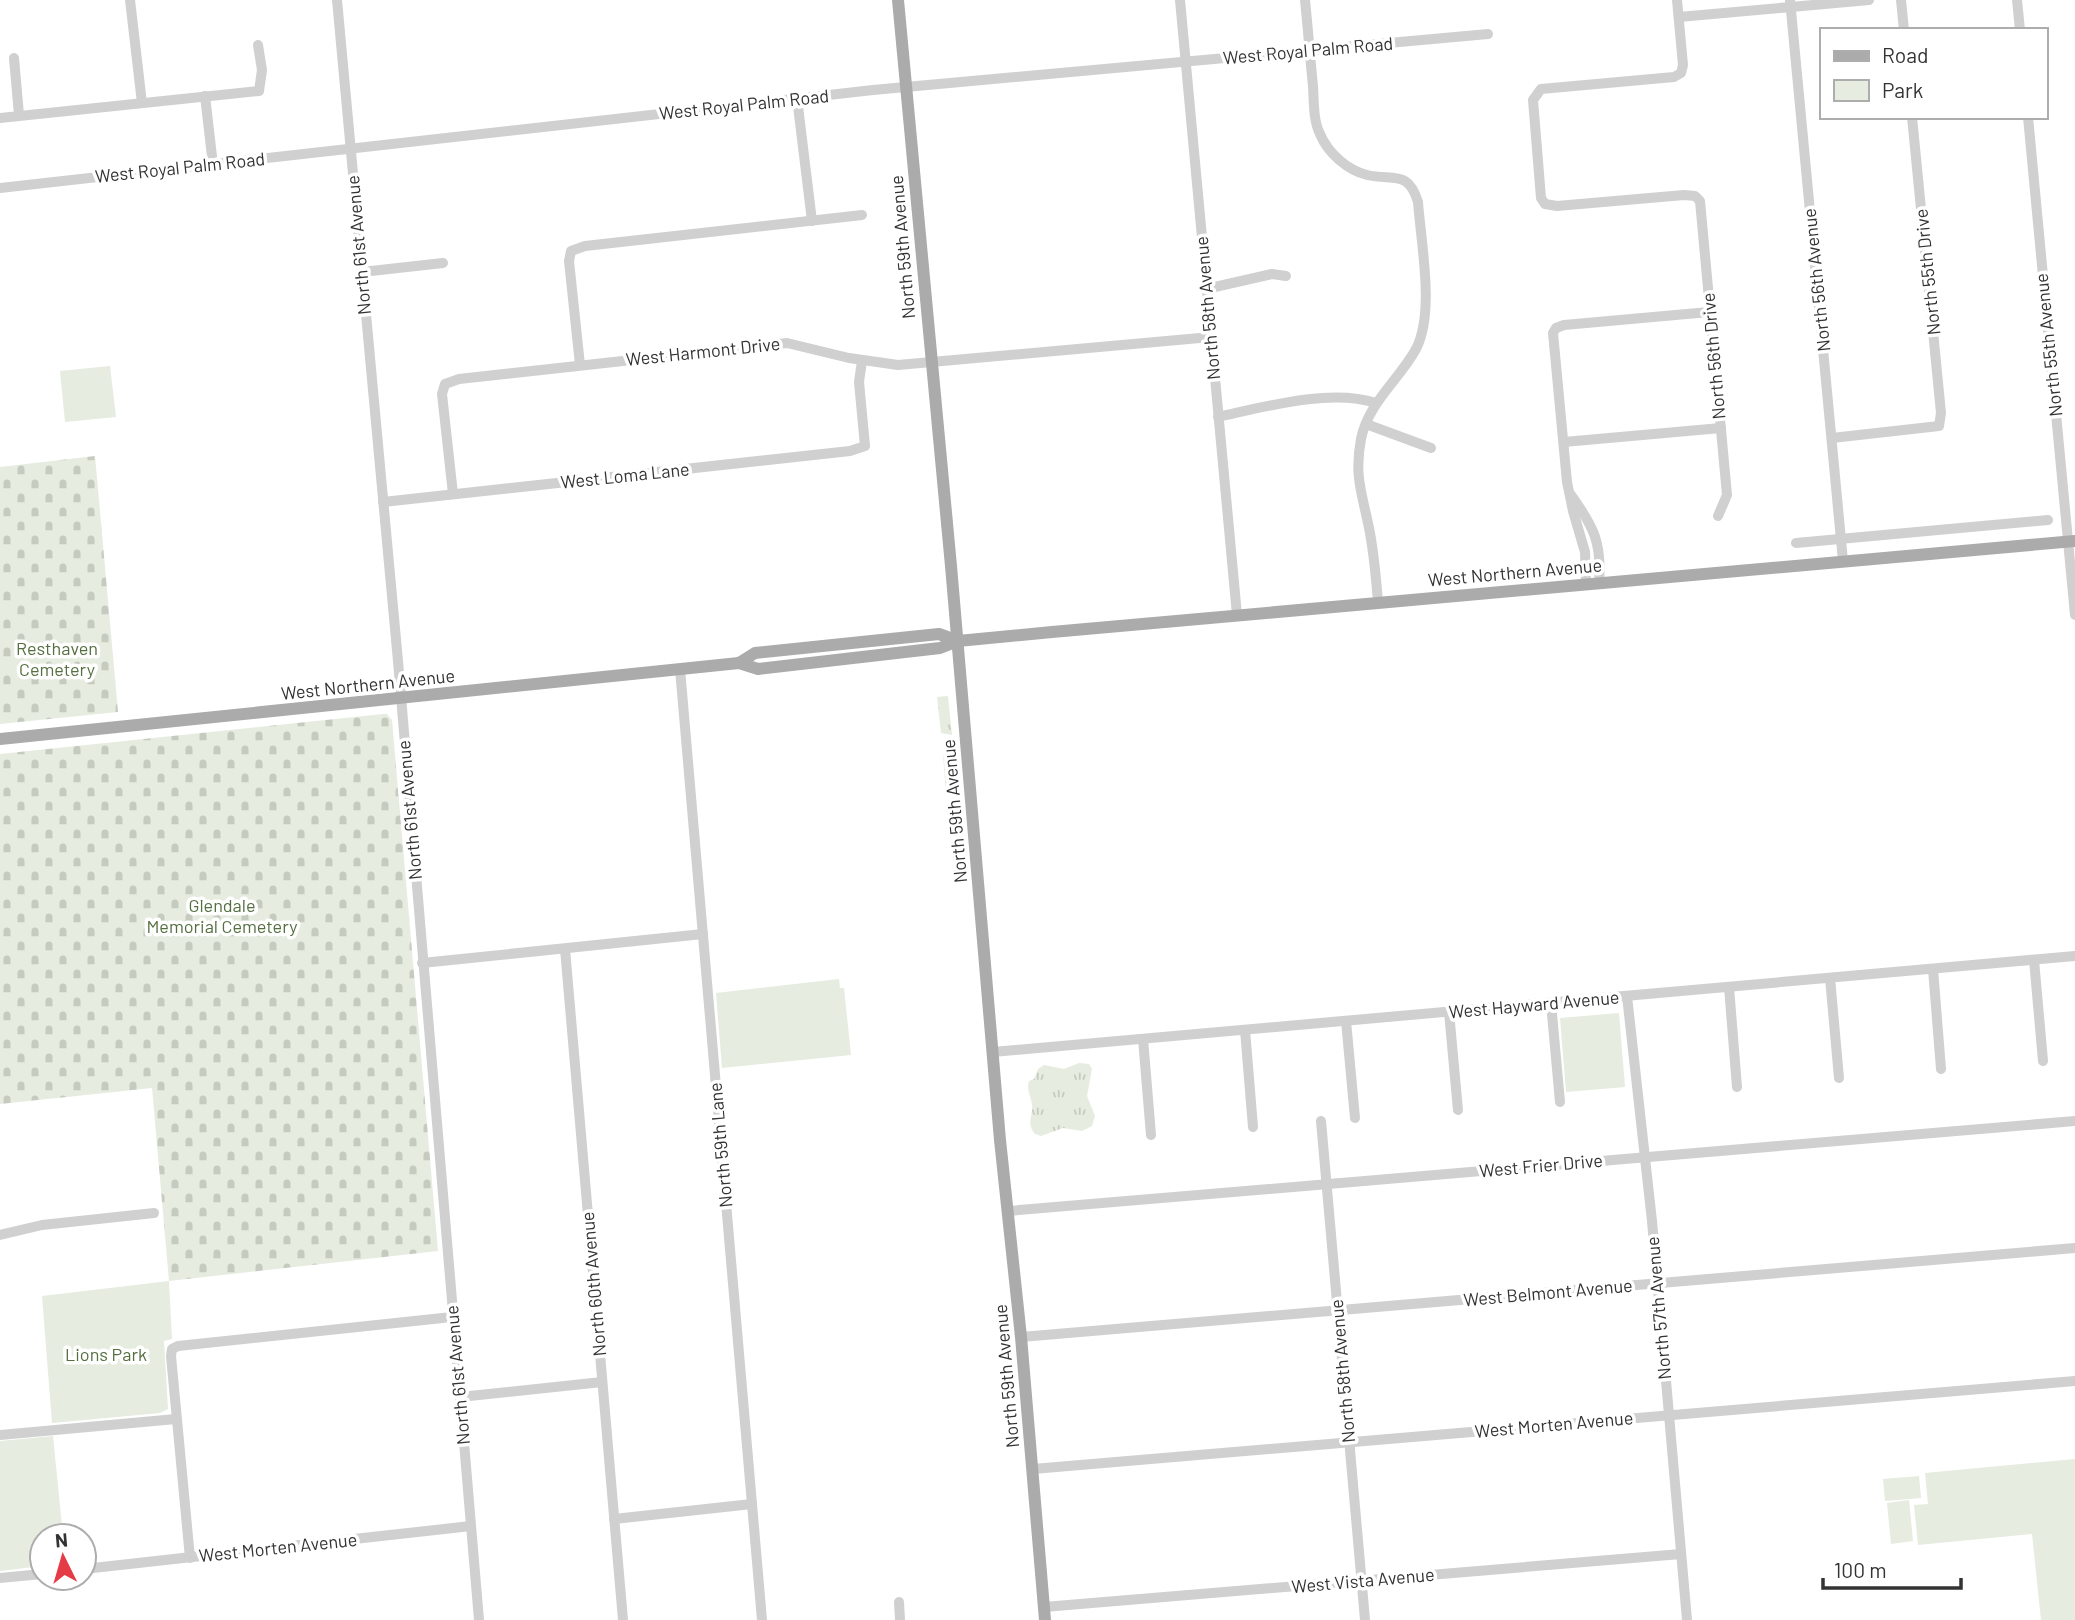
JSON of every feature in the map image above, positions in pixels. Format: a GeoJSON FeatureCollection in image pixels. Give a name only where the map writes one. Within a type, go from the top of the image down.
{"type":"FeatureCollection","features":[{"type":"Feature","properties":{"kind":"main road","name":"North 59th Avenue"},"geometry":{"type":"LineString","coordinates":[[898,0],[1045,1613]]}},
{"type":"Feature","properties":{"kind":"main road","name":"West Northern Avenue"},"geometry":{"type":"LineString","coordinates":[[0,739],[738,663],[758,669],[940,648],[958,641],[2072,542]]}},
{"type":"Feature","properties":{"kind":"street"},"geometry":{"type":"LineString","coordinates":[[130,0],[142,103]]}},
{"type":"Feature","properties":{"kind":"street","name":"North 61st Avenue"},"geometry":{"type":"LineString","coordinates":[[337,0],[401,699],[479,1620]]}},
{"type":"Feature","properties":{"kind":"street","name":"North 58th Avenue"},"geometry":{"type":"LineString","coordinates":[[1180,0],[1237,615]]}},
{"type":"Feature","properties":{"kind":"street"},"geometry":{"type":"LineString","coordinates":[[1305,0],[1317,125],[1327,146],[1339,160],[1353,169],[1369,175],[1395,176],[1407,181],[1418,202],[1426,305],[1423,331],[1407,364],[1376,403],[1360,443],[1358,486],[1369,528],[1378,602]]}},
{"type":"Feature","properties":{"kind":"street"},"geometry":{"type":"LineString","coordinates":[[1677,0],[1679,17],[1790,4],[1870,0]]}},
{"type":"Feature","properties":{"kind":"street"},"geometry":{"type":"LineString","coordinates":[[1901,0],[1904,28]]}},
{"type":"Feature","properties":{"kind":"street"},"geometry":{"type":"LineString","coordinates":[[2017,0],[2020,28]]}},
{"type":"Feature","properties":{"kind":"street","name":"North 56th Avenue"},"geometry":{"type":"LineString","coordinates":[[1790,4],[1843,561]]}},
{"type":"Feature","properties":{"kind":"street","name":"North 56th Drive"},"geometry":{"type":"LineString","coordinates":[[1679,17],[1683,65],[1681,73],[1674,78],[1541,89],[1533,100],[1541,198],[1545,204],[1557,206],[1695,196],[1700,201],[1727,495],[1718,516]]}},
{"type":"Feature","properties":{"kind":"street","name":"West Royal Palm Road"},"geometry":{"type":"LineString","coordinates":[[0,188],[797,98],[1488,34]]}},
{"type":"Feature","properties":{"kind":"street"},"geometry":{"type":"LineString","coordinates":[[0,117],[259,91],[262,70],[258,45]]}},
{"type":"Feature","properties":{"kind":"street"},"geometry":{"type":"LineString","coordinates":[[14,58],[19,115]]}},
{"type":"Feature","properties":{"kind":"street"},"geometry":{"type":"LineString","coordinates":[[205,96],[213,165]]}},
{"type":"Feature","properties":{"kind":"street"},"geometry":{"type":"LineString","coordinates":[[797,98],[812,221]]}},
{"type":"Feature","properties":{"kind":"street","name":"North 55th Drive"},"geometry":{"type":"LineString","coordinates":[[1832,438],[1939,426],[1941,413],[1912,119]]}},
{"type":"Feature","properties":{"kind":"street","name":"North 55th Avenue"},"geometry":{"type":"LineString","coordinates":[[2028,119],[2072,542],[2075,615]]}},
{"type":"Feature","properties":{"kind":"street"},"geometry":{"type":"LineString","coordinates":[[580,365],[569,261],[571,251],[585,246],[862,215]]}},
{"type":"Feature","properties":{"kind":"street"},"geometry":{"type":"LineString","coordinates":[[362,272],[443,262]]}},
{"type":"Feature","properties":{"kind":"street"},"geometry":{"type":"LineString","coordinates":[[1206,289],[1272,274],[1286,276]]}},
{"type":"Feature","properties":{"kind":"street"},"geometry":{"type":"LineString","coordinates":[[1592,584],[1600,562],[1597,535],[1569,492],[1553,333],[1556,328],[1564,325],[1709,312]]}},
{"type":"Feature","properties":{"kind":"street","name":"West Harmont Drive"},"geometry":{"type":"LineString","coordinates":[[453,494],[442,394],[446,384],[459,379],[787,343],[862,361],[898,365],[1211,337]]}},
{"type":"Feature","properties":{"kind":"street","name":"West Loma Lane"},"geometry":{"type":"LineString","coordinates":[[383,502],[850,451],[865,446],[859,382],[862,361]]}},
{"type":"Feature","properties":{"kind":"street"},"geometry":{"type":"LineString","coordinates":[[1218,417],[1298,401],[1345,397],[1376,403]]}},
{"type":"Feature","properties":{"kind":"street"},"geometry":{"type":"LineString","coordinates":[[1366,424],[1431,448]]}},
{"type":"Feature","properties":{"kind":"street"},"geometry":{"type":"LineString","coordinates":[[1564,442],[1721,428]]}},
{"type":"Feature","properties":{"kind":"street"},"geometry":{"type":"LineString","coordinates":[[1796,543],[2049,520]]}},
{"type":"Feature","properties":{"kind":"street","name":"North 59th Lane"},"geometry":{"type":"LineString","coordinates":[[680,669],[762,1620]]}},
{"type":"Feature","properties":{"kind":"street"},"geometry":{"type":"LineString","coordinates":[[422,963],[703,934]]}},
{"type":"Feature","properties":{"kind":"street","name":"North 60th Avenue"},"geometry":{"type":"LineString","coordinates":[[565,948],[623,1620]]}},
{"type":"Feature","properties":{"kind":"street","name":"West Hayward Avenue"},"geometry":{"type":"LineString","coordinates":[[993,1052],[2075,956]]}},
{"type":"Feature","properties":{"kind":"street"},"geometry":{"type":"LineString","coordinates":[[2034,960],[2043,1061]]}},
{"type":"Feature","properties":{"kind":"street"},"geometry":{"type":"LineString","coordinates":[[1933,969],[1941,1069]]}},
{"type":"Feature","properties":{"kind":"street"},"geometry":{"type":"LineString","coordinates":[[1830,978],[1839,1078]]}},
{"type":"Feature","properties":{"kind":"street"},"geometry":{"type":"LineString","coordinates":[[1729,987],[1737,1087]]}},
{"type":"Feature","properties":{"kind":"street","name":"North 57th Avenue"},"geometry":{"type":"LineString","coordinates":[[1627,996],[1635,1086],[1639,1095],[1687,1620]]}},
{"type":"Feature","properties":{"kind":"street"},"geometry":{"type":"LineString","coordinates":[[1552,1003],[1560,1102]]}},
{"type":"Feature","properties":{"kind":"street"},"geometry":{"type":"LineString","coordinates":[[1449,1012],[1458,1110]]}},
{"type":"Feature","properties":{"kind":"street"},"geometry":{"type":"LineString","coordinates":[[1346,1021],[1355,1118]]}},
{"type":"Feature","properties":{"kind":"street"},"geometry":{"type":"LineString","coordinates":[[1245,1030],[1254,1127]]}},
{"type":"Feature","properties":{"kind":"street"},"geometry":{"type":"LineString","coordinates":[[1143,1039],[1151,1135]]}},
{"type":"Feature","properties":{"kind":"street","name":"North 58th Avenue"},"geometry":{"type":"LineString","coordinates":[[1321,1121],[1365,1620]]}},
{"type":"Feature","properties":{"kind":"street","name":"West Frier Drive"},"geometry":{"type":"LineString","coordinates":[[1007,1211],[2075,1121]]}},
{"type":"Feature","properties":{"kind":"street"},"geometry":{"type":"LineString","coordinates":[[0,1235],[42,1225],[154,1213]]}},
{"type":"Feature","properties":{"kind":"street","name":"West Belmont Avenue"},"geometry":{"type":"LineString","coordinates":[[1021,1337],[2075,1248]]}},
{"type":"Feature","properties":{"kind":"street"},"geometry":{"type":"LineString","coordinates":[[190,1558],[176,1419],[171,1356],[173,1349],[178,1346],[452,1317]]}},
{"type":"Feature","properties":{"kind":"street","name":"West Morten Avenue"},"geometry":{"type":"LineString","coordinates":[[1032,1469],[2075,1381]]}},
{"type":"Feature","properties":{"kind":"street"},"geometry":{"type":"LineString","coordinates":[[460,1398],[602,1382]]}},
{"type":"Feature","properties":{"kind":"street"},"geometry":{"type":"LineString","coordinates":[[0,1435],[176,1419]]}},
{"type":"Feature","properties":{"kind":"street"},"geometry":{"type":"LineString","coordinates":[[614,1519],[752,1504]]}},
{"type":"Feature","properties":{"kind":"street","name":"West Morten Avenue"},"geometry":{"type":"LineString","coordinates":[[98,1568],[471,1526]]}},
{"type":"Feature","properties":{"kind":"street","name":"West Vista Avenue"},"geometry":{"type":"LineString","coordinates":[[1045,1613],[1362,1581],[1681,1554]]}},
{"type":"Feature","properties":{"kind":"street"},"geometry":{"type":"LineString","coordinates":[[0,1578],[28,1575]]}},
{"type":"Feature","properties":{"kind":"street"},"geometry":{"type":"LineString","coordinates":[[898,1602],[900,1620]]}},
{"type":"Feature","properties":{"kind":"green space"},"geometry":{"type":"Polygon","coordinates":[[[110,366],[116,417],[65,422],[60,371],[110,366]]]}},
{"type":"Feature","properties":{"kind":"green space","name":"Resthaven Cemetery"},"geometry":{"type":"Polygon","coordinates":[[[95,456],[118,712],[0,724],[0,467],[95,456]]]}},
{"type":"Feature","properties":{"kind":"green space"},"geometry":{"type":"Polygon","coordinates":[[[948,696],[952,735],[941,733],[937,697],[948,696]]]}},
{"type":"Feature","properties":{"kind":"green space","name":"Glendale Memorial Cemetery"},"geometry":{"type":"Polygon","coordinates":[[[387,714],[392,720],[438,1251],[169,1281],[152,1088],[0,1104],[0,754],[387,714]]]}},
{"type":"Feature","properties":{"kind":"green space"},"geometry":{"type":"Polygon","coordinates":[[[953,752],[956,792],[946,792],[943,755],[953,752]]]}},
{"type":"Feature","properties":{"kind":"green space"},"geometry":{"type":"Polygon","coordinates":[[[839,979],[840,988],[844,988],[851,1055],[722,1068],[716,993],[839,979]]]}},
{"type":"Feature","properties":{"kind":"green space"},"geometry":{"type":"Polygon","coordinates":[[[1619,1013],[1625,1087],[1566,1092],[1560,1018],[1619,1013]]]}},
{"type":"Feature","properties":{"kind":"green space"},"geometry":{"type":"Polygon","coordinates":[[[1079,1063],[1089,1064],[1092,1069],[1087,1096],[1095,1116],[1092,1126],[1082,1131],[1063,1128],[1041,1136],[1035,1134],[1030,1123],[1032,1105],[1028,1090],[1029,1081],[1034,1079],[1038,1069],[1044,1065],[1064,1069],[1079,1063]]]}},
{"type":"Feature","properties":{"kind":"green space","name":"Lions Park"},"geometry":{"type":"Polygon","coordinates":[[[169,1281],[172,1339],[164,1341],[168,1409],[160,1413],[52,1423],[42,1296],[169,1281]]]}},
{"type":"Feature","properties":{"kind":"green space"},"geometry":{"type":"Polygon","coordinates":[[[53,1436],[62,1522],[28,1522],[28,1568],[0,1571],[0,1441],[53,1436]]]}},
{"type":"Feature","properties":{"kind":"green space"},"geometry":{"type":"Polygon","coordinates":[[[2075,1459],[2075,1620],[2041,1620],[2032,1534],[1918,1545],[1914,1505],[1928,1504],[1925,1473],[2075,1459]]]}},
{"type":"Feature","properties":{"kind":"green space"},"geometry":{"type":"Polygon","coordinates":[[[1919,1476],[1921,1498],[1885,1501],[1883,1479],[1919,1476]]]}},
{"type":"Feature","properties":{"kind":"green space"},"geometry":{"type":"Polygon","coordinates":[[[1909,1500],[1913,1541],[1891,1544],[1887,1503],[1909,1500]]]}}]}
